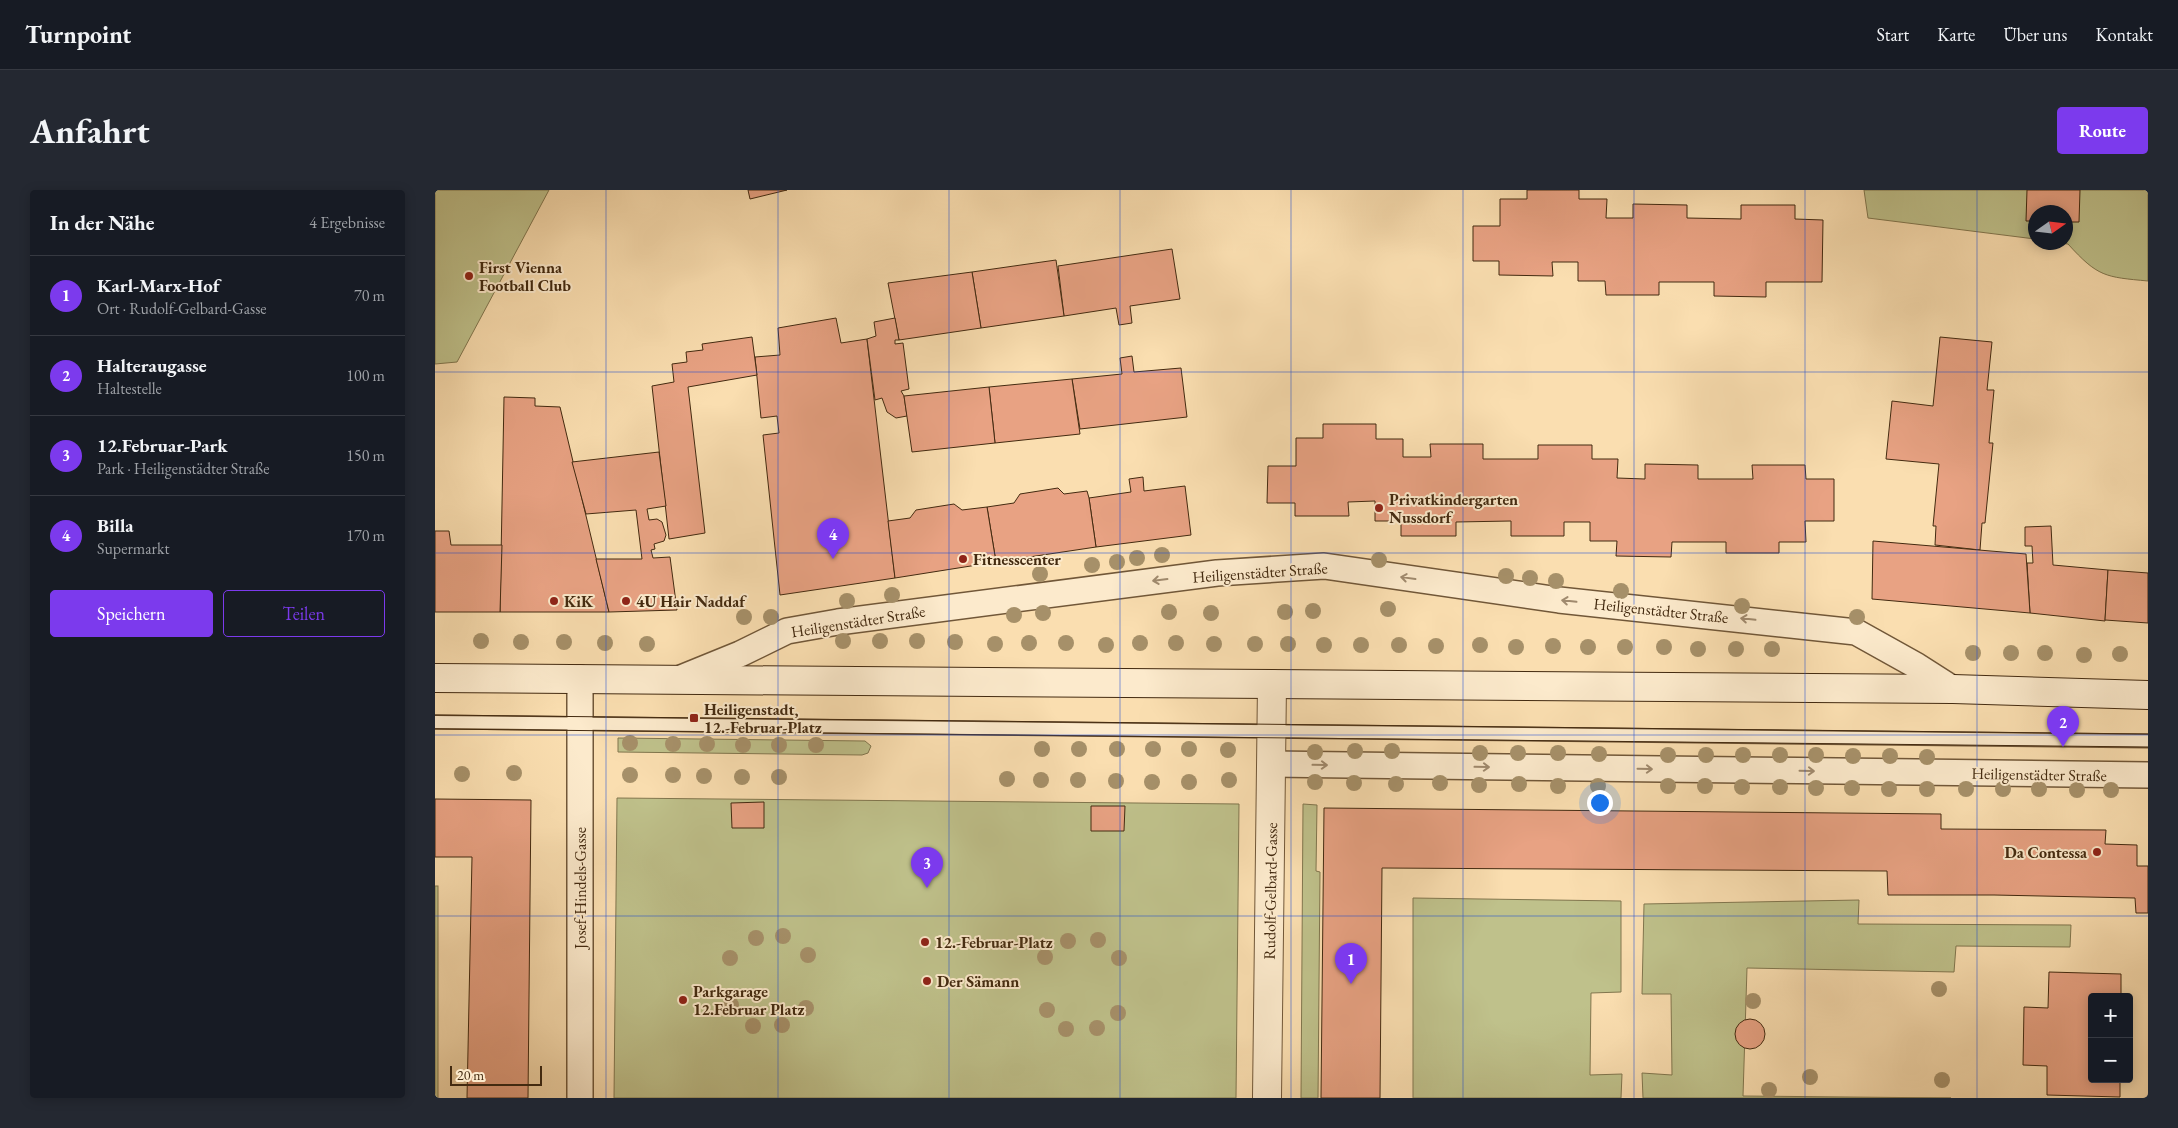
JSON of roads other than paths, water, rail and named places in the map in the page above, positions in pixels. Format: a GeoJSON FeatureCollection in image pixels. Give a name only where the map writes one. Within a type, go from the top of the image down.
{"type":"FeatureCollection","features":[{"type":"Feature","properties":{"kind":"main road","name":"Heiligenstädter Straße"},"geometry":{"type":"LineString","coordinates":[[435,678],[681,678],[1953,689],[2148,695]]}},
{"type":"Feature","properties":{"kind":"main road","name":"Rudolf-Gelbard-Gasse"},"geometry":{"type":"LineString","coordinates":[[1267,1098],[1271,684]]}},
{"type":"Feature","properties":{"kind":"street","name":"Heiligenstädter Straße"},"geometry":{"type":"LineString","coordinates":[[681,678],[740,654],[787,631],[838,622],[1217,573],[1324,566],[1559,600],[1796,624],[1856,632],[1953,689]]}},
{"type":"Feature","properties":{"kind":"street","name":"Josef-Hindels-Gasse"},"geometry":{"type":"LineString","coordinates":[[580,678],[580,1098]]}},
{"type":"Feature","properties":{"kind":"street","name":"Heiligenstädter Straße"},"geometry":{"type":"LineString","coordinates":[[1271,764],[2148,775]]}},
{"type":"Feature","properties":{"kind":"lane"},"geometry":{"type":"LineString","coordinates":[[435,722],[2148,740]]}},
{"type":"Feature","properties":{"kind":"tram line"},"geometry":{"type":"LineString","coordinates":[[435,715],[2148,734]]}},
{"type":"Feature","properties":{"kind":"tram line"},"geometry":{"type":"LineString","coordinates":[[435,729],[2148,747]]}},
{"type":"Feature","properties":{"kind":"place","name":"First Vienna Football Club"},"geometry":{"type":"Point","coordinates":[469,276]}},
{"type":"Feature","properties":{"kind":"place","name":"Privatkindergarten Nussdorf"},"geometry":{"type":"Point","coordinates":[1379,508]}},
{"type":"Feature","properties":{"kind":"place","name":"Billa"},"geometry":{"type":"Point","coordinates":[833,559]}},
{"type":"Feature","properties":{"kind":"place","name":"Fitnesscenter"},"geometry":{"type":"Point","coordinates":[963,559]}},
{"type":"Feature","properties":{"kind":"place","name":"KiK"},"geometry":{"type":"Point","coordinates":[554,601]}},
{"type":"Feature","properties":{"kind":"place","name":"4U Hair Naddaf"},"geometry":{"type":"Point","coordinates":[626,601]}},
{"type":"Feature","properties":{"kind":"place","name":"Heiligenstadt, 12.-Februar-Platz"},"geometry":{"type":"Point","coordinates":[694,718]}},
{"type":"Feature","properties":{"kind":"place","name":"Halteraugasse"},"geometry":{"type":"Point","coordinates":[2063,747]}},
{"type":"Feature","properties":{"kind":"place","name":"Da Contessa"},"geometry":{"type":"Point","coordinates":[2097,852]}},
{"type":"Feature","properties":{"kind":"place","name":"12.Februar-Park"},"geometry":{"type":"Point","coordinates":[927,888]}},
{"type":"Feature","properties":{"kind":"place","name":"12.-Februar-Platz"},"geometry":{"type":"Point","coordinates":[925,942]}},
{"type":"Feature","properties":{"kind":"place","name":"Der Sämann"},"geometry":{"type":"Point","coordinates":[927,981]}},
{"type":"Feature","properties":{"kind":"place","name":"Karl-Marx-Hof"},"geometry":{"type":"Point","coordinates":[1351,984]}},
{"type":"Feature","properties":{"kind":"place","name":"Parkgarage 12.Februar Platz"},"geometry":{"type":"Point","coordinates":[683,1000]}}]}
